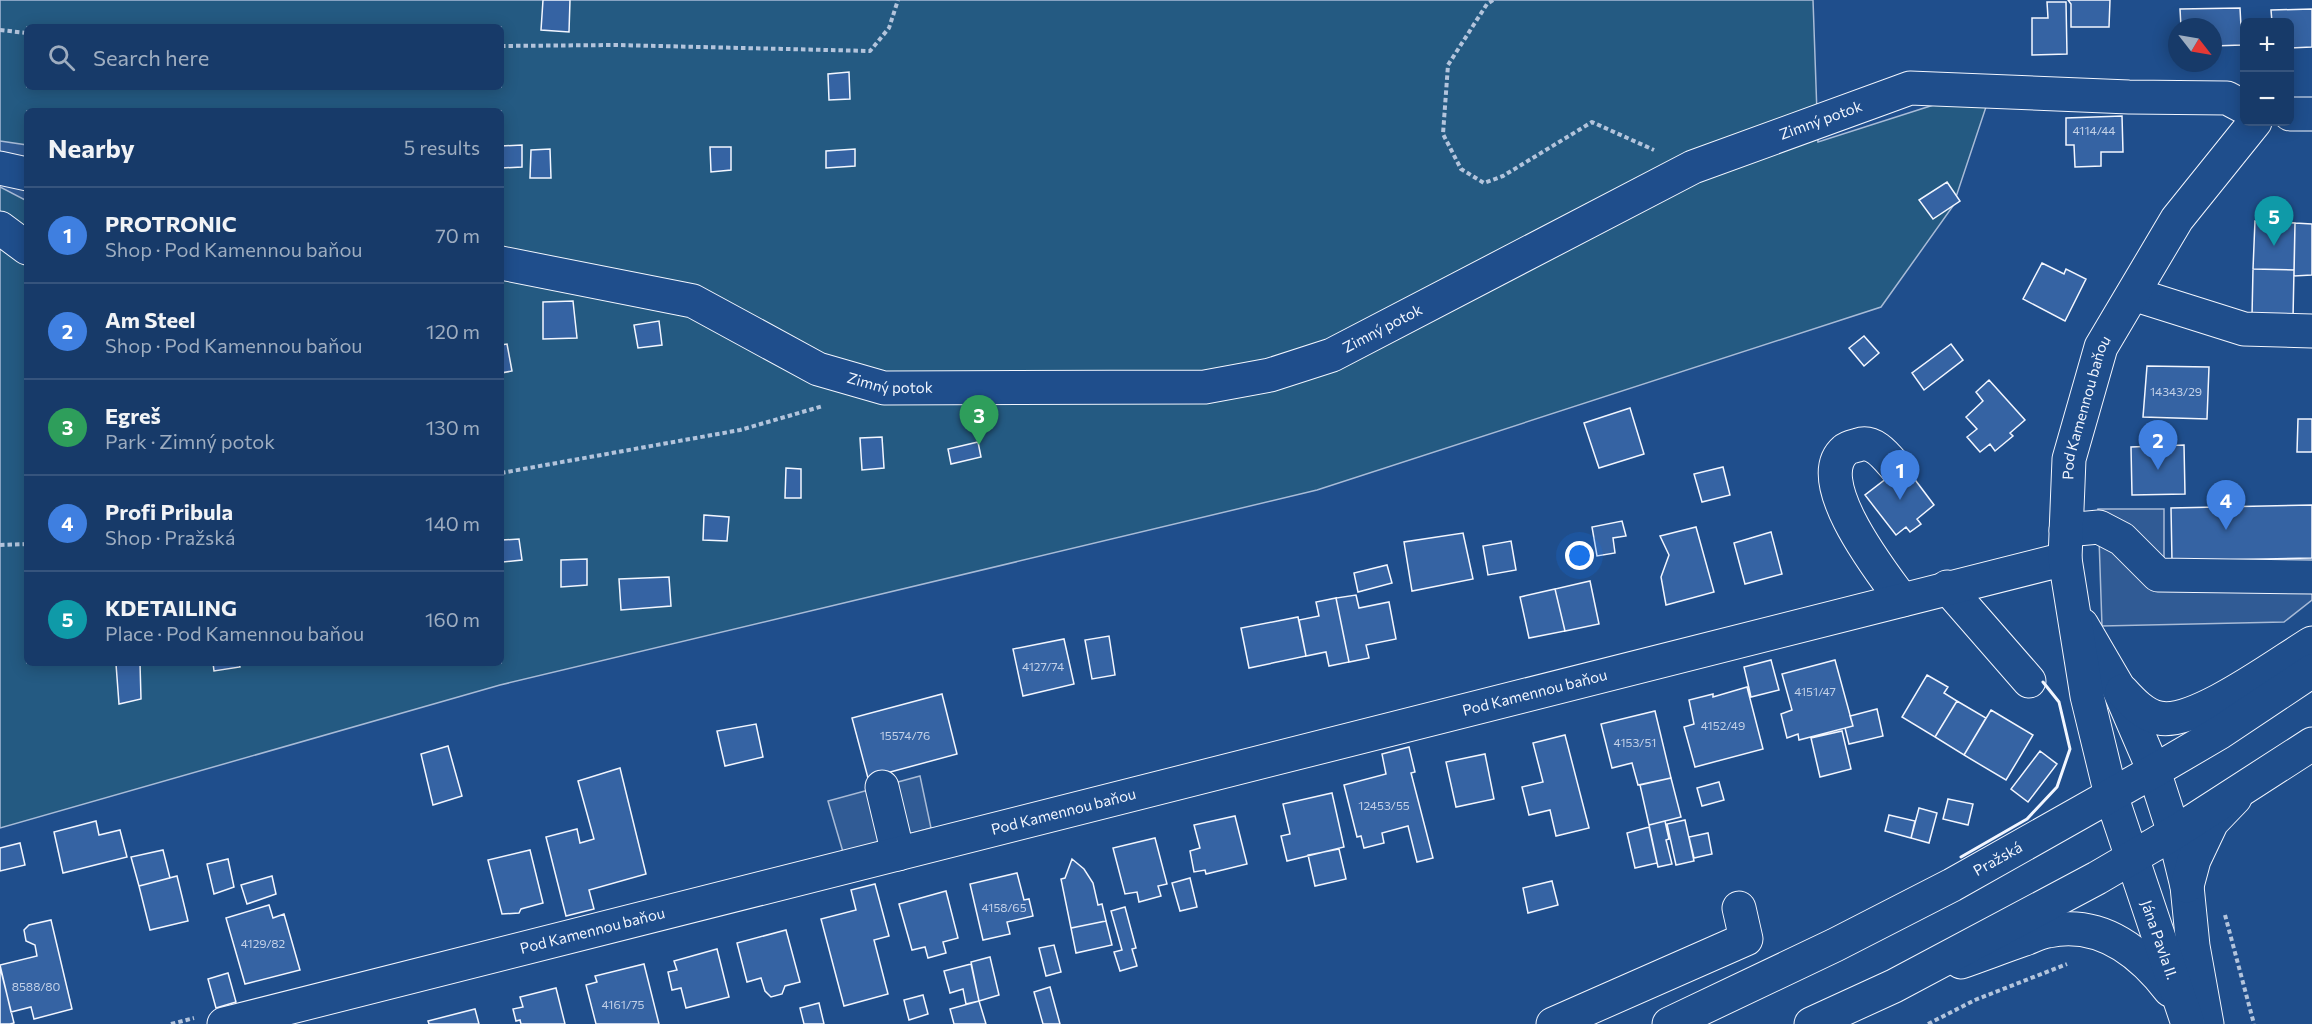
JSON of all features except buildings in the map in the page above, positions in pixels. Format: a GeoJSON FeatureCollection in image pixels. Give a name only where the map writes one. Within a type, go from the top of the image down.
{"type":"FeatureCollection","features":[{"type":"Feature","properties":{"kind":"street","name":"Zimný potok"},"geometry":{"type":"LineString","coordinates":[[504,264],[693,301],[818,369],[884,388],[1205,387],[1270,375],[1332,355],[1693,167],[1910,88],[2227,99],[2240,105]]}},
{"type":"Feature","properties":{"kind":"street"},"geometry":{"type":"LineString","coordinates":[[2294,114],[2312,114]]}},
{"type":"Feature","properties":{"kind":"street","name":"Pod Kamennou baňou"},"geometry":{"type":"LineString","coordinates":[[2111,795],[2086,696],[2073,611],[2066,544],[2069,459],[2102,347],[2177,219],[2252,126]]}},
{"type":"Feature","properties":{"kind":"street"},"geometry":{"type":"LineString","coordinates":[[0,168],[24,173]]}},
{"type":"Feature","properties":{"kind":"street"},"geometry":{"type":"LineString","coordinates":[[0,228],[24,246]]}},
{"type":"Feature","properties":{"kind":"street"},"geometry":{"type":"LineString","coordinates":[[2133,294],[2244,329],[2312,331]]}},
{"type":"Feature","properties":{"kind":"street"},"geometry":{"type":"LineString","coordinates":[[1898,470],[1877,447],[1862,443],[1845,449],[1837,463],[1837,486],[1847,518],[1866,551],[1902,600]]}},
{"type":"Feature","properties":{"kind":"street","name":"Pod Kamennou baňou"},"geometry":{"type":"LineString","coordinates":[[224,1024],[1902,600],[1947,587],[2066,544],[2099,527],[2122,539],[2158,575],[2312,577]]}},
{"type":"Feature","properties":{"kind":"street"},"geometry":{"type":"LineString","coordinates":[[1947,587],[2029,681]]}},
{"type":"Feature","properties":{"kind":"street","name":"Pod Kamennou baňou"},"geometry":{"type":"LineString","coordinates":[[2073,611],[2118,685],[2154,771],[2174,833],[2187,886]]}},
{"type":"Feature","properties":{"kind":"street"},"geometry":{"type":"LineString","coordinates":[[2118,685],[2131,701],[2151,716],[2170,719],[2184,717],[2206,707],[2312,643]]}},
{"type":"Feature","properties":{"kind":"street","name":"Pražská"},"geometry":{"type":"LineString","coordinates":[[1669,1024],[1835,945],[1952,885],[2219,733],[2312,671]]}},
{"type":"Feature","properties":{"kind":"street"},"geometry":{"type":"LineString","coordinates":[[1811,1024],[1894,986],[2097,878],[2174,833],[2312,744]]}},
{"type":"Feature","properties":{"kind":"street"},"geometry":{"type":"LineString","coordinates":[[2187,886],[2194,860],[2212,822],[2250,783],[2312,763]]}},
{"type":"Feature","properties":{"kind":"street"},"geometry":{"type":"LineString","coordinates":[[882,787],[898,854]]}},
{"type":"Feature","properties":{"kind":"street","name":"Jána Pavla II."},"geometry":{"type":"LineString","coordinates":[[2111,795],[2184,1013]]}},
{"type":"Feature","properties":{"kind":"street","name":"Jána Pavla II."},"geometry":{"type":"LineString","coordinates":[[2187,886],[2193,946],[2208,1024]]}},
{"type":"Feature","properties":{"kind":"street"},"geometry":{"type":"LineString","coordinates":[[1553,1024],[1746,939],[1739,908]]}},
{"type":"Feature","properties":{"kind":"street"},"geometry":{"type":"LineString","coordinates":[[1894,986],[2049,930],[2079,929],[2104,935],[2131,948],[2154,969],[2184,1013]]}},
{"type":"Feature","properties":{"kind":"path"},"geometry":{"type":"LineString","coordinates":[[504,46],[616,45],[870,51],[889,28],[898,0]]}},
{"type":"Feature","properties":{"kind":"path"},"geometry":{"type":"LineString","coordinates":[[1493,0],[1487,4],[1448,65],[1443,134],[1461,169],[1484,183],[1503,176],[1592,122],[1693,167]]}},
{"type":"Feature","properties":{"kind":"path"},"geometry":{"type":"LineString","coordinates":[[0,30],[24,33]]}},
{"type":"Feature","properties":{"kind":"path"},"geometry":{"type":"LineString","coordinates":[[504,472],[740,430],[821,406]]}},
{"type":"Feature","properties":{"kind":"path"},"geometry":{"type":"LineString","coordinates":[[0,545],[24,544]]}},
{"type":"Feature","properties":{"kind":"path"},"geometry":{"type":"LineString","coordinates":[[2225,913],[2254,1024]]}},
{"type":"Feature","properties":{"kind":"path"},"geometry":{"type":"LineString","coordinates":[[1928,1024],[1975,999],[2057,966],[2075,962]]}},
{"type":"Feature","properties":{"kind":"shaded area"},"geometry":{"type":"Polygon","coordinates":[[[0,0],[1813,0],[1818,142],[1993,86],[1953,206],[1881,307],[1317,490],[500,685],[0,828],[0,0]]]}},
{"type":"Feature","properties":{"kind":"shaded area"},"geometry":{"type":"Polygon","coordinates":[[[0,141],[24,145],[24,199],[0,187],[0,141]]]}},
{"type":"Feature","properties":{"kind":"shaded area"},"geometry":{"type":"Polygon","coordinates":[[[2098,509],[2164,509],[2164,567],[2312,563],[2312,600],[2284,622],[2102,626],[2098,509]]]}},
{"type":"Feature","properties":{"kind":"shaded area"},"geometry":{"type":"Polygon","coordinates":[[[920,776],[931,828],[843,852],[828,801],[920,776]]]}},
{"type":"Feature","properties":{"kind":"wall"},"geometry":{"type":"LineString","coordinates":[[1961,857],[2027,819],[2057,787],[2070,749],[2059,702],[2043,682]]}},
{"type":"Feature","properties":{"kind":"place","name":"KDETAILING"},"geometry":{"type":"Point","coordinates":[2274,246]}},
{"type":"Feature","properties":{"kind":"place","name":"Egreš"},"geometry":{"type":"Point","coordinates":[979,445]}},
{"type":"Feature","properties":{"kind":"place","name":"Am Steel"},"geometry":{"type":"Point","coordinates":[2158,470]}},
{"type":"Feature","properties":{"kind":"place","name":"PROTRONIC"},"geometry":{"type":"Point","coordinates":[1900,500]}},
{"type":"Feature","properties":{"kind":"place","name":"Profi Pribula"},"geometry":{"type":"Point","coordinates":[2226,530]}}]}
